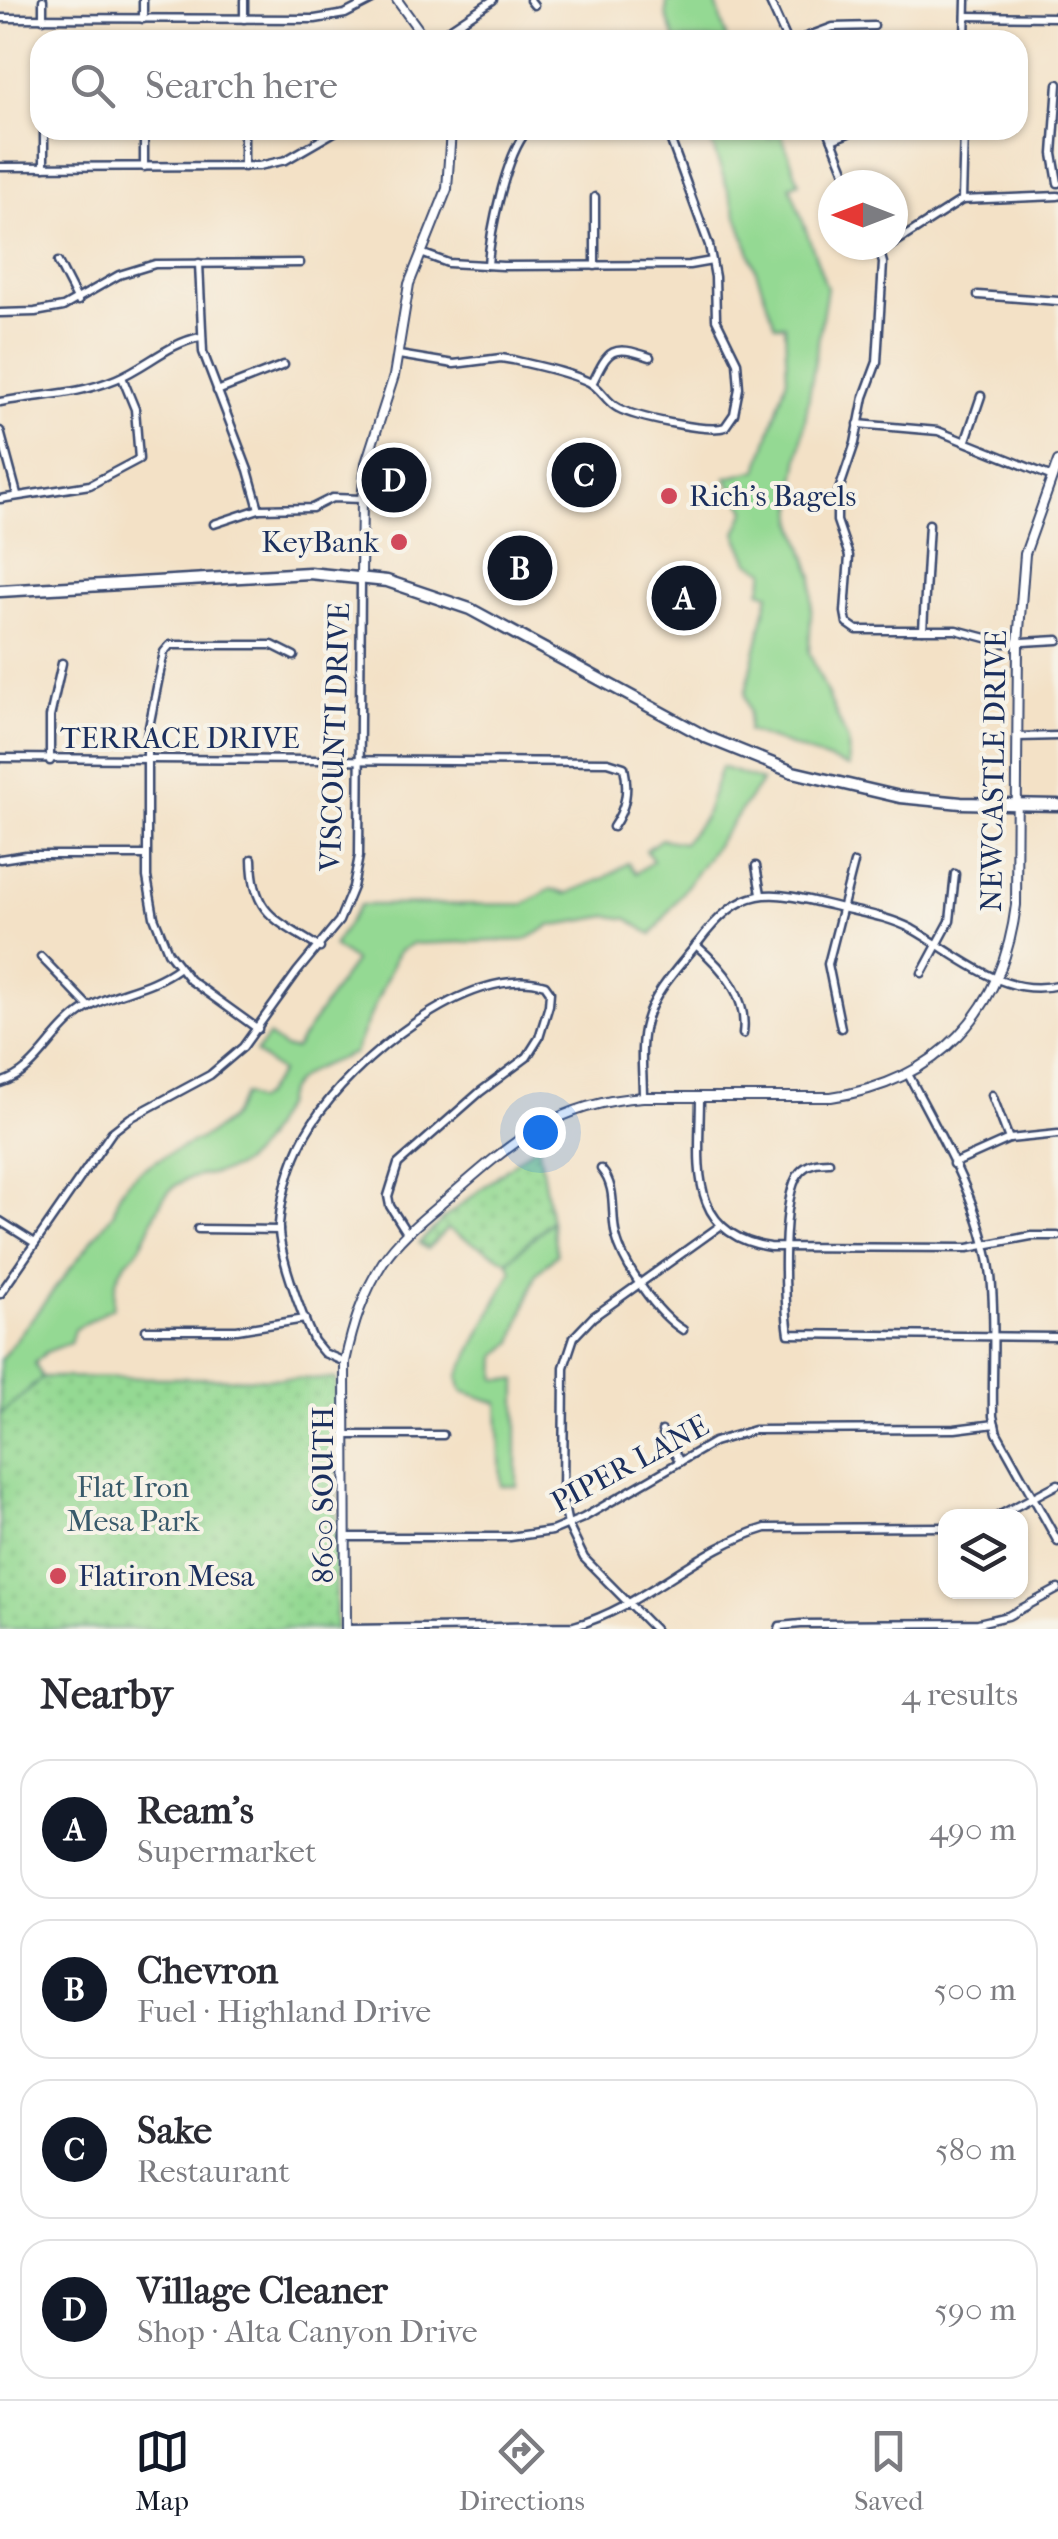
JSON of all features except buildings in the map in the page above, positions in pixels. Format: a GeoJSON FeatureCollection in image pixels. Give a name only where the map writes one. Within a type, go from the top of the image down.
{"type":"FeatureCollection","features":[{"type":"Feature","properties":{"kind":"main road"},"geometry":{"type":"LineString","coordinates":[[0,591],[300,574],[362,577],[414,588],[470,609],[706,737],[761,761],[828,782],[900,797],[1058,805]]}},
{"type":"Feature","properties":{"kind":"street"},"geometry":{"type":"LineString","coordinates":[[43,0],[43,18]]}},
{"type":"Feature","properties":{"kind":"street"},"geometry":{"type":"LineString","coordinates":[[143,0],[143,19]]}},
{"type":"Feature","properties":{"kind":"street"},"geometry":{"type":"LineString","coordinates":[[244,0],[244,18]]}},
{"type":"Feature","properties":{"kind":"street"},"geometry":{"type":"LineString","coordinates":[[0,18],[330,18],[372,0]]}},
{"type":"Feature","properties":{"kind":"street"},"geometry":{"type":"LineString","coordinates":[[397,0],[422,30]]}},
{"type":"Feature","properties":{"kind":"street"},"geometry":{"type":"LineString","coordinates":[[446,30],[493,0]]}},
{"type":"Feature","properties":{"kind":"street"},"geometry":{"type":"LineString","coordinates":[[770,0],[783,30]]}},
{"type":"Feature","properties":{"kind":"street"},"geometry":{"type":"LineString","coordinates":[[966,0],[966,30]]}},
{"type":"Feature","properties":{"kind":"street"},"geometry":{"type":"LineString","coordinates":[[966,16],[1058,16]]}},
{"type":"Feature","properties":{"kind":"street"},"geometry":{"type":"LineString","coordinates":[[825,30],[874,26]]}},
{"type":"Feature","properties":{"kind":"street"},"geometry":{"type":"LineString","coordinates":[[1058,84],[1053,154],[1058,183]]}},
{"type":"Feature","properties":{"kind":"street"},"geometry":{"type":"LineString","coordinates":[[44,140],[44,167]]}},
{"type":"Feature","properties":{"kind":"street"},"geometry":{"type":"LineString","coordinates":[[144,140],[144,167]]}},
{"type":"Feature","properties":{"kind":"street"},"geometry":{"type":"LineString","coordinates":[[244,140],[244,167]]}},
{"type":"Feature","properties":{"kind":"street"},"geometry":{"type":"LineString","coordinates":[[0,166],[244,167],[286,160],[321,140]]}},
{"type":"Feature","properties":{"kind":"street"},"geometry":{"type":"LineString","coordinates":[[362,577],[362,499],[369,450],[388,398],[409,284],[447,189],[450,140]]}},
{"type":"Feature","properties":{"kind":"street"},"geometry":{"type":"LineString","coordinates":[[488,265],[493,226],[511,158],[522,140]]}},
{"type":"Feature","properties":{"kind":"street"},"geometry":{"type":"LineString","coordinates":[[398,355],[454,364],[506,358],[592,384],[610,403],[627,412],[711,430],[725,428],[732,422],[739,376],[734,352],[716,318],[712,261],[670,140]]}},
{"type":"Feature","properties":{"kind":"street"},"geometry":{"type":"LineString","coordinates":[[832,140],[844,170]]}},
{"type":"Feature","properties":{"kind":"street"},"geometry":{"type":"LineString","coordinates":[[962,200],[964,140]]}},
{"type":"Feature","properties":{"kind":"street"},"geometry":{"type":"LineString","coordinates":[[908,232],[962,200],[1058,196]]}},
{"type":"Feature","properties":{"kind":"street"},"geometry":{"type":"LineString","coordinates":[[595,197],[595,266]]}},
{"type":"Feature","properties":{"kind":"street"},"geometry":{"type":"LineString","coordinates":[[421,253],[448,263],[488,265],[690,265],[712,261]]}},
{"type":"Feature","properties":{"kind":"street"},"geometry":{"type":"LineString","coordinates":[[880,260],[877,362],[864,396],[836,509],[849,556],[845,612],[850,628],[956,630],[994,642],[1058,640]]}},
{"type":"Feature","properties":{"kind":"street"},"geometry":{"type":"LineString","coordinates":[[58,262],[78,301]]}},
{"type":"Feature","properties":{"kind":"street"},"geometry":{"type":"LineString","coordinates":[[198,262],[200,337],[260,509]]}},
{"type":"Feature","properties":{"kind":"street"},"geometry":{"type":"LineString","coordinates":[[0,313],[48,310],[78,301],[119,274],[155,264],[300,262]]}},
{"type":"Feature","properties":{"kind":"street"},"geometry":{"type":"LineString","coordinates":[[978,296],[1058,301]]}},
{"type":"Feature","properties":{"kind":"street"},"geometry":{"type":"LineString","coordinates":[[0,402],[70,394],[122,377],[166,348],[200,337]]}},
{"type":"Feature","properties":{"kind":"street"},"geometry":{"type":"LineString","coordinates":[[592,384],[603,360],[613,350],[628,349],[650,357]]}},
{"type":"Feature","properties":{"kind":"street"},"geometry":{"type":"LineString","coordinates":[[216,391],[284,365]]}},
{"type":"Feature","properties":{"kind":"street"},"geometry":{"type":"LineString","coordinates":[[0,499],[90,485],[139,459],[135,409],[122,377]]}},
{"type":"Feature","properties":{"kind":"street"},"geometry":{"type":"LineString","coordinates":[[966,440],[982,396]]}},
{"type":"Feature","properties":{"kind":"street"},"geometry":{"type":"LineString","coordinates":[[858,424],[922,428],[966,440],[1050,476]]}},
{"type":"Feature","properties":{"kind":"street"},"geometry":{"type":"LineString","coordinates":[[0,431],[17,494]]}},
{"type":"Feature","properties":{"kind":"street","name":"NEWCASTLE DRIVE"},"geometry":{"type":"LineString","coordinates":[[345,1362],[354,1324],[385,1259],[406,1234],[539,1124],[594,1103],[642,1097],[831,1097],[882,1086],[931,1060],[983,1006],[998,980],[1012,935],[1018,805],[1018,643],[1024,554],[1058,461]]}},
{"type":"Feature","properties":{"kind":"street"},"geometry":{"type":"LineString","coordinates":[[214,524],[260,509],[312,508],[332,498],[362,499]]}},
{"type":"Feature","properties":{"kind":"street"},"geometry":{"type":"LineString","coordinates":[[923,630],[929,524]]}},
{"type":"Feature","properties":{"kind":"street","name":"VISCOUNTI DRIVE"},"geometry":{"type":"LineString","coordinates":[[0,1294],[112,1132],[222,1067],[258,1029],[348,905],[357,872],[362,577]]}},
{"type":"Feature","properties":{"kind":"street"},"geometry":{"type":"LineString","coordinates":[[258,1029],[203,992],[178,968],[154,916],[146,856],[150,713],[164,652],[170,645],[272,645],[294,656]]}},
{"type":"Feature","properties":{"kind":"street"},"geometry":{"type":"LineString","coordinates":[[50,761],[50,717],[62,663]]}},
{"type":"Feature","properties":{"kind":"street"},"geometry":{"type":"LineString","coordinates":[[1018,736],[1058,736]]}},
{"type":"Feature","properties":{"kind":"street","name":"TERRACE DRIVE"},"geometry":{"type":"LineString","coordinates":[[0,758],[616,764],[624,767],[626,798],[613,827]]}},
{"type":"Feature","properties":{"kind":"street"},"geometry":{"type":"LineString","coordinates":[[0,860],[26,855],[146,856]]}},
{"type":"Feature","properties":{"kind":"street"},"geometry":{"type":"LineString","coordinates":[[252,859],[252,882],[259,903],[320,948]]}},
{"type":"Feature","properties":{"kind":"street"},"geometry":{"type":"LineString","coordinates":[[841,1028],[828,971],[854,862]]}},
{"type":"Feature","properties":{"kind":"street"},"geometry":{"type":"LineString","coordinates":[[756,866],[761,894]]}},
{"type":"Feature","properties":{"kind":"street"},"geometry":{"type":"LineString","coordinates":[[922,973],[953,908],[955,874]]}},
{"type":"Feature","properties":{"kind":"street"},"geometry":{"type":"LineString","coordinates":[[642,1097],[643,1038],[650,1008],[722,914],[761,894],[796,897],[896,922],[998,980],[1023,987],[1058,985]]}},
{"type":"Feature","properties":{"kind":"street"},"geometry":{"type":"LineString","coordinates":[[696,945],[741,998],[743,1034]]}},
{"type":"Feature","properties":{"kind":"street"},"geometry":{"type":"LineString","coordinates":[[41,957],[88,1007]]}},
{"type":"Feature","properties":{"kind":"street"},"geometry":{"type":"LineString","coordinates":[[0,1083],[33,1066],[62,1028],[88,1007],[151,985],[178,968]]}},
{"type":"Feature","properties":{"kind":"street"},"geometry":{"type":"LineString","coordinates":[[345,1362],[320,1349],[305,1319],[279,1230],[288,1181],[302,1140],[344,1080],[415,1022],[471,993],[515,982],[539,982],[548,988],[550,997],[544,1022],[527,1058],[480,1092],[398,1164],[388,1196],[406,1234]]}},
{"type":"Feature","properties":{"kind":"street"},"geometry":{"type":"LineString","coordinates":[[908,1074],[971,1203],[985,1245],[993,1301],[995,1424],[1001,1442],[1058,1542]]}},
{"type":"Feature","properties":{"kind":"street"},"geometry":{"type":"LineString","coordinates":[[992,1095],[1010,1139]]}},
{"type":"Feature","properties":{"kind":"street"},"geometry":{"type":"LineString","coordinates":[[700,1098],[701,1187],[720,1226],[755,1245],[985,1245],[1032,1236],[1058,1236]]}},
{"type":"Feature","properties":{"kind":"street"},"geometry":{"type":"LineString","coordinates":[[953,1164],[1010,1139],[1058,1134]]}},
{"type":"Feature","properties":{"kind":"street"},"geometry":{"type":"LineString","coordinates":[[829,1162],[815,1162],[802,1169],[788,1208],[789,1334],[1058,1336]]}},
{"type":"Feature","properties":{"kind":"street"},"geometry":{"type":"LineString","coordinates":[[601,1169],[612,1189],[612,1216],[621,1252],[666,1317],[683,1330]]}},
{"type":"Feature","properties":{"kind":"street"},"geometry":{"type":"LineString","coordinates":[[0,1221],[35,1243]]}},
{"type":"Feature","properties":{"kind":"street"},"geometry":{"type":"LineString","coordinates":[[654,1629],[584,1558],[568,1526],[563,1500],[563,1382],[574,1337],[593,1317],[720,1226]]}},
{"type":"Feature","properties":{"kind":"street"},"geometry":{"type":"LineString","coordinates":[[198,1230],[279,1230]]}},
{"type":"Feature","properties":{"kind":"street"},"geometry":{"type":"LineString","coordinates":[[146,1330],[237,1330],[305,1319]]}},
{"type":"Feature","properties":{"kind":"street","name":"8600 SOUTH"},"geometry":{"type":"LineString","coordinates":[[345,1362],[346,1629]]}},
{"type":"Feature","properties":{"kind":"street","name":"PIPER LANE"},"geometry":{"type":"LineString","coordinates":[[345,1537],[521,1536],[568,1526],[727,1436],[754,1430],[955,1430],[995,1424]]}},
{"type":"Feature","properties":{"kind":"street"},"geometry":{"type":"LineString","coordinates":[[662,1431],[680,1462]]}},
{"type":"Feature","properties":{"kind":"street"},"geometry":{"type":"LineString","coordinates":[[344,1434],[443,1435]]}},
{"type":"Feature","properties":{"kind":"street"},"geometry":{"type":"LineString","coordinates":[[1011,1509],[1058,1484]]}},
{"type":"Feature","properties":{"kind":"street"},"geometry":{"type":"LineString","coordinates":[[346,1629],[556,1628],[590,1622],[738,1538],[766,1528],[938,1527]]}},
{"type":"Feature","properties":{"kind":"street"},"geometry":{"type":"LineString","coordinates":[[779,1629],[801,1624],[978,1623],[1008,1616],[1058,1589]]}},
{"type":"Feature","properties":{"kind":"green space"},"geometry":{"type":"Polygon","coordinates":[[[667,0],[715,0],[724,30],[672,30],[666,14],[667,0]]]}},
{"type":"Feature","properties":{"kind":"green space"},"geometry":{"type":"Polygon","coordinates":[[[710,140],[784,140],[799,182],[790,186],[827,288],[794,487],[795,523],[813,577],[809,652],[848,741],[849,767],[748,731],[745,695],[769,594],[760,591],[765,571],[749,562],[736,533],[746,510],[726,478],[758,470],[787,378],[785,325],[775,325],[710,140]]]}},
{"type":"Feature","properties":{"kind":"green space"},"geometry":{"type":"Polygon","coordinates":[[[721,767],[762,781],[652,935],[628,919],[609,916],[550,926],[525,940],[412,944],[398,952],[354,1053],[311,1071],[293,1084],[266,1135],[244,1162],[230,1170],[185,1180],[167,1194],[143,1242],[120,1272],[113,1307],[74,1330],[70,1343],[46,1352],[35,1363],[42,1378],[0,1415],[0,1360],[114,1212],[129,1180],[227,1121],[244,1094],[256,1101],[264,1095],[280,1072],[256,1053],[268,1036],[285,1048],[295,1049],[354,961],[333,946],[360,905],[524,904],[551,889],[566,894],[605,878],[628,863],[636,873],[653,861],[646,850],[661,839],[683,843],[704,818],[721,767]]]}},
{"type":"Feature","properties":{"kind":"green space"},"geometry":{"type":"Polygon","coordinates":[[[538,1144],[551,1221],[508,1261],[447,1229],[427,1249],[419,1243],[443,1219],[538,1144]]]}},
{"type":"Feature","properties":{"kind":"green space"},"geometry":{"type":"Polygon","coordinates":[[[551,1221],[557,1254],[536,1274],[513,1342],[497,1356],[496,1379],[517,1380],[517,1486],[501,1486],[498,1403],[462,1391],[458,1377],[512,1270],[508,1261],[551,1221]]]}},
{"type":"Feature","properties":{"kind":"green space","name":"Flat Iron Mesa Park"},"geometry":{"type":"Polygon","coordinates":[[[43,1377],[336,1379],[336,1629],[0,1629],[0,1415],[43,1377]]]}},
{"type":"Feature","properties":{"kind":"place","name":"Sake"},"geometry":{"type":"Point","coordinates":[584,475]}},
{"type":"Feature","properties":{"kind":"place","name":"Village Cleaner"},"geometry":{"type":"Point","coordinates":[394,480]}},
{"type":"Feature","properties":{"kind":"place","name":"Rich's Bagels"},"geometry":{"type":"Point","coordinates":[669,496]}},
{"type":"Feature","properties":{"kind":"place","name":"KeyBank"},"geometry":{"type":"Point","coordinates":[399,542]}},
{"type":"Feature","properties":{"kind":"place","name":"Chevron"},"geometry":{"type":"Point","coordinates":[520,568]}},
{"type":"Feature","properties":{"kind":"place","name":"Ream's"},"geometry":{"type":"Point","coordinates":[684,598]}},
{"type":"Feature","properties":{"kind":"place","name":"Flatiron Mesa"},"geometry":{"type":"Point","coordinates":[58,1576]}}]}
